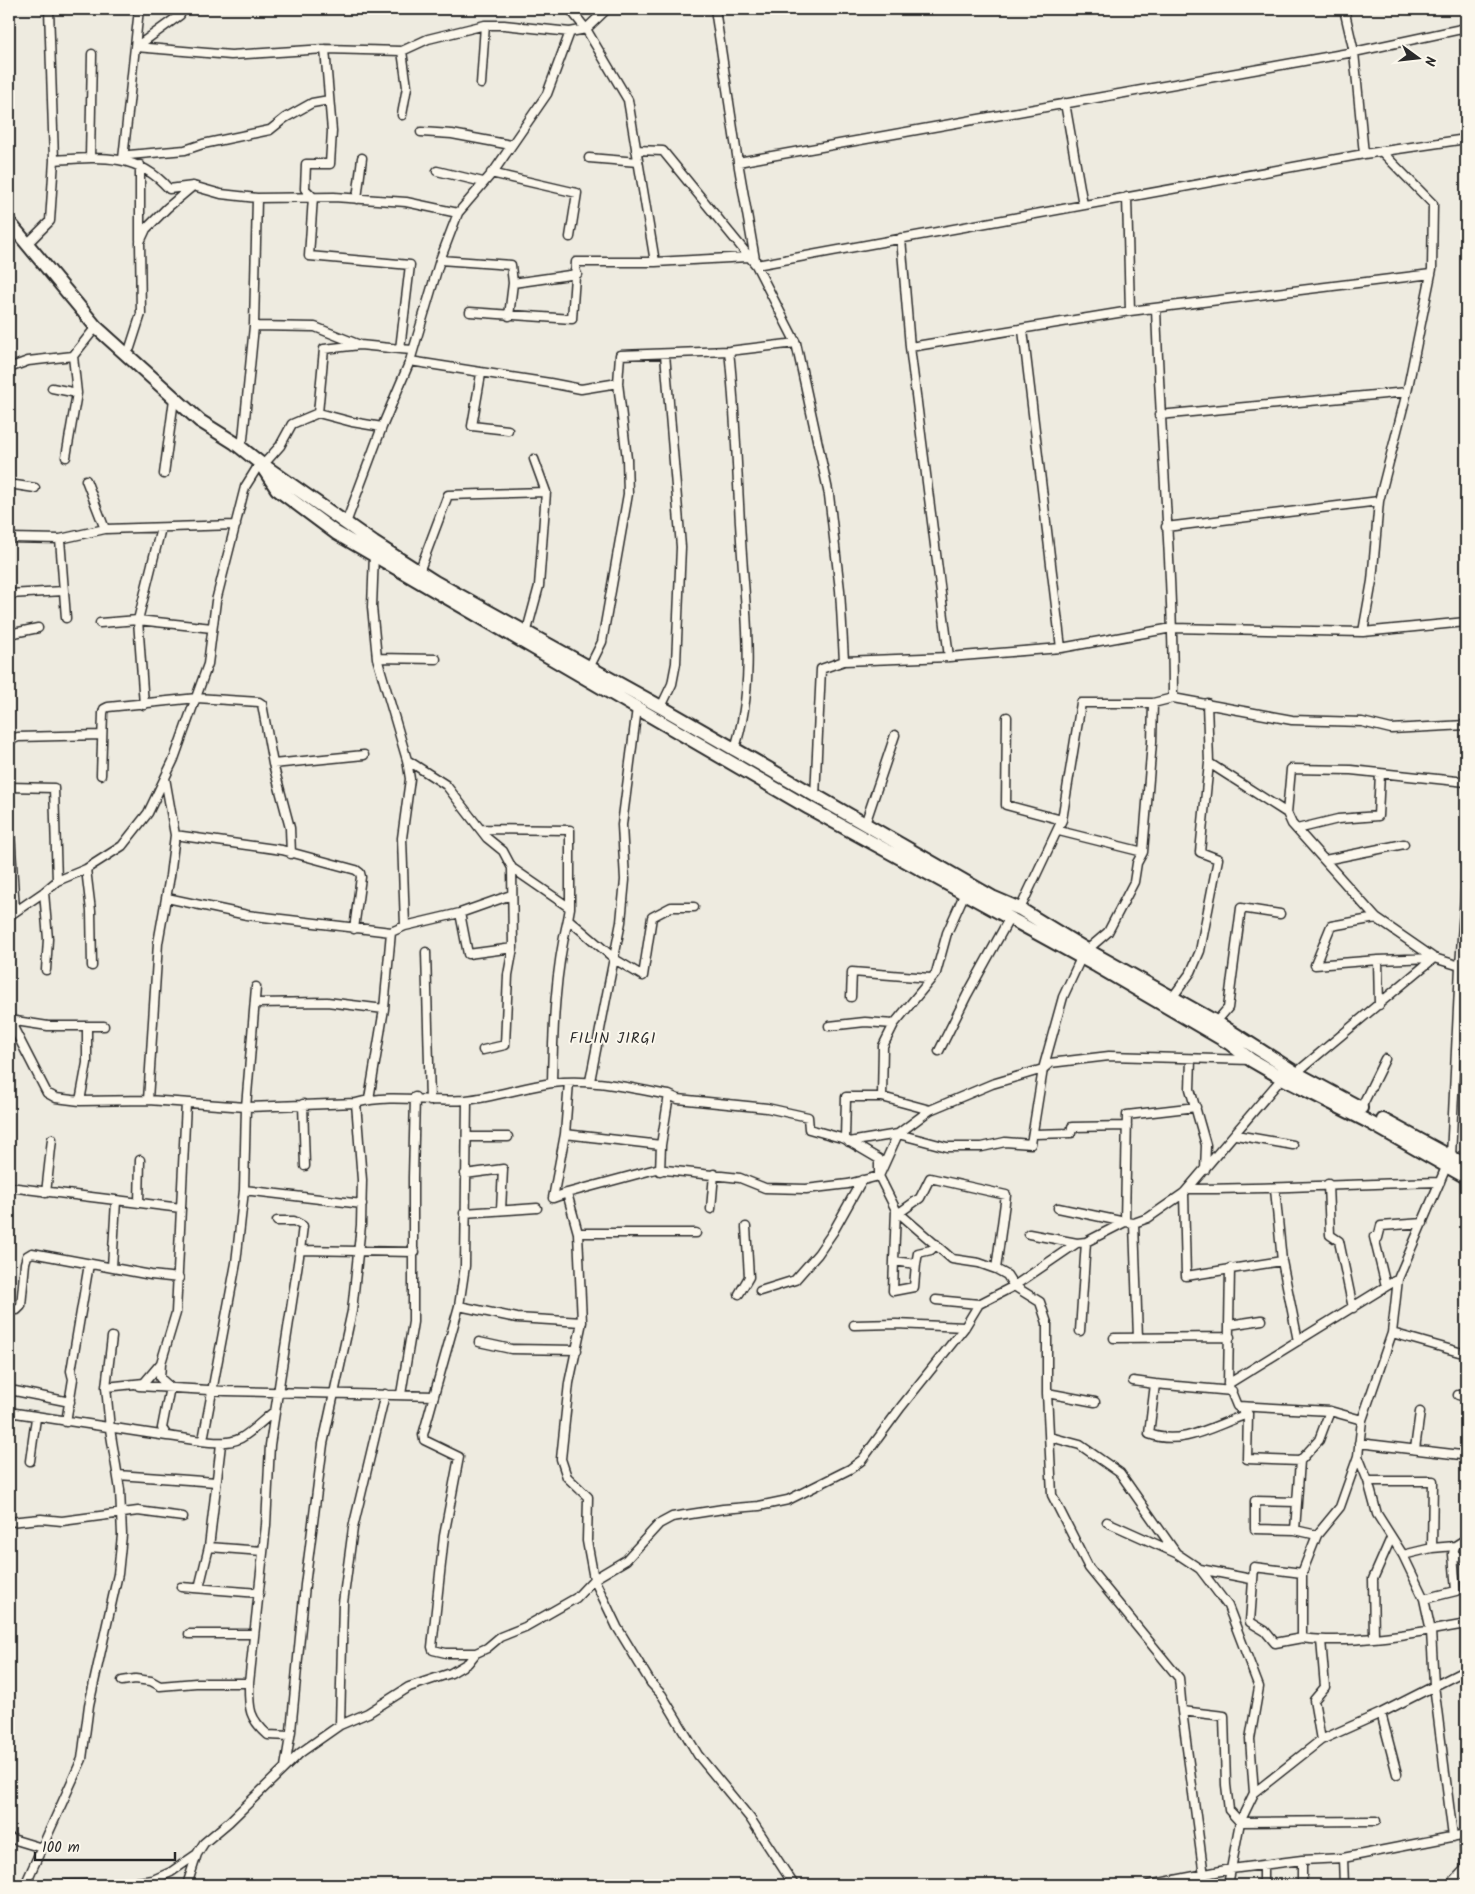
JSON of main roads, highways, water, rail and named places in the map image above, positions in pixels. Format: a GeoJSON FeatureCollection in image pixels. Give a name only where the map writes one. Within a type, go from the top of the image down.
{"type":"FeatureCollection","features":[{"type":"Feature","properties":{"kind":"main road"},"geometry":{"type":"LineString","coordinates":[[9,213],[73,291],[164,384],[205,418],[243,439],[277,489],[336,533],[636,708],[932,869],[1020,909],[1084,954],[1282,1078],[1449,1161],[1466,1165]]}},
{"type":"Feature","properties":{"kind":"main road"},"geometry":{"type":"LineString","coordinates":[[9,222],[96,327],[174,399],[200,421],[235,443],[261,464],[419,572],[526,634],[661,707],[734,751],[864,824],[932,869],[964,895],[1009,919],[1172,998],[1216,1022],[1296,1073],[1361,1108],[1449,1161],[1466,1177]]}},
{"type":"Feature","properties":{"kind":"district","name":"FILIN JIRGI"},"geometry":{"type":"Point","coordinates":[613,1038]}}]}
